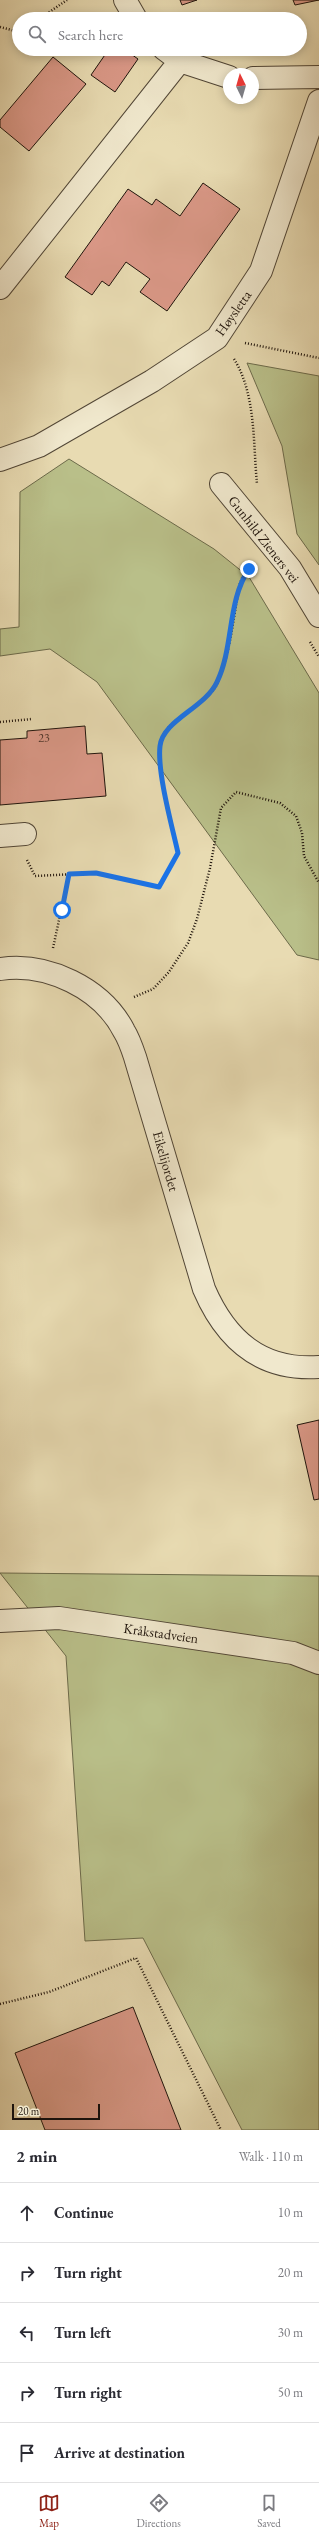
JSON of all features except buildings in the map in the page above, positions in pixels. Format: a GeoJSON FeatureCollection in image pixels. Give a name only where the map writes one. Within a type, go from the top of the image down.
{"type":"FeatureCollection","features":[{"type":"Feature","properties":{"kind":"street"},"geometry":{"type":"LineString","coordinates":[[125,0],[132,12]]}},
{"type":"Feature","properties":{"kind":"street"},"geometry":{"type":"LineString","coordinates":[[0,288],[171,56]]}},
{"type":"Feature","properties":{"kind":"street"},"geometry":{"type":"LineString","coordinates":[[175,56],[223,75]]}},
{"type":"Feature","properties":{"kind":"street"},"geometry":{"type":"LineString","coordinates":[[259,78],[319,77]]}},
{"type":"Feature","properties":{"kind":"street","name":"Høysletta"},"geometry":{"type":"LineString","coordinates":[[0,460],[39,446],[152,381],[217,338],[261,271],[319,101]]}},
{"type":"Feature","properties":{"kind":"street","name":"Gunhild Zieners vei"},"geometry":{"type":"LineString","coordinates":[[221,484],[290,568],[319,616]]}},
{"type":"Feature","properties":{"kind":"street","name":"Eikelijordet"},"geometry":{"type":"LineString","coordinates":[[0,969],[31,969],[59,975],[85,988],[107,1007],[124,1030],[135,1056],[204,1289],[215,1314],[231,1335],[252,1352],[277,1363],[303,1368],[319,1367]]}},
{"type":"Feature","properties":{"kind":"street","name":"Kråkstadveien"},"geometry":{"type":"LineString","coordinates":[[0,1621],[59,1618],[294,1653],[319,1663]]}},
{"type":"Feature","properties":{"kind":"path"},"geometry":{"type":"LineString","coordinates":[[49,12],[67,0]]}},
{"type":"Feature","properties":{"kind":"path"},"geometry":{"type":"LineString","coordinates":[[0,27],[12,30]]}},
{"type":"Feature","properties":{"kind":"path"},"geometry":{"type":"LineString","coordinates":[[217,338],[319,358]]}},
{"type":"Feature","properties":{"kind":"path"},"geometry":{"type":"LineString","coordinates":[[13,835],[35,876],[96,873],[159,887],[178,853],[167,806],[160,744],[164,734],[173,723],[207,699],[218,682],[230,636],[241,581],[249,569],[255,564]]}},
{"type":"Feature","properties":{"kind":"path"},"geometry":{"type":"LineString","coordinates":[[0,722],[32,719]]}},
{"type":"Feature","properties":{"kind":"path"},"geometry":{"type":"LineString","coordinates":[[131,998],[153,989],[169,972],[188,943],[197,919],[210,868],[221,808],[236,792],[280,803],[296,816],[302,832],[304,856],[319,883]]}},
{"type":"Feature","properties":{"kind":"path"},"geometry":{"type":"LineString","coordinates":[[53,949],[60,924],[69,874]]}},
{"type":"Feature","properties":{"kind":"path"},"geometry":{"type":"LineString","coordinates":[[0,2004],[49,1992],[136,1958],[221,2130]]}},
{"type":"Feature","properties":{"kind":"green space"},"geometry":{"type":"Polygon","coordinates":[[[247,363],[319,376],[319,565],[297,534],[282,446],[247,363]]]}},
{"type":"Feature","properties":{"kind":"green space"},"geometry":{"type":"Polygon","coordinates":[[[69,459],[214,549],[249,577],[319,693],[319,960],[297,955],[97,682],[50,649],[0,656],[0,629],[19,627],[20,492],[69,459]]]}},
{"type":"Feature","properties":{"kind":"green space"},"geometry":{"type":"Polygon","coordinates":[[[0,1573],[319,1576],[319,2130],[242,2130],[143,1938],[85,1941],[66,1656],[0,1573]]]}},
{"type":"Feature","properties":{"kind":"route"},"geometry":{"type":"LineString","coordinates":[[62,910],[69,874],[96,873],[159,887],[178,853],[167,806],[160,744],[164,734],[173,723],[207,699],[218,682],[230,636],[241,581],[249,569]]}}]}
